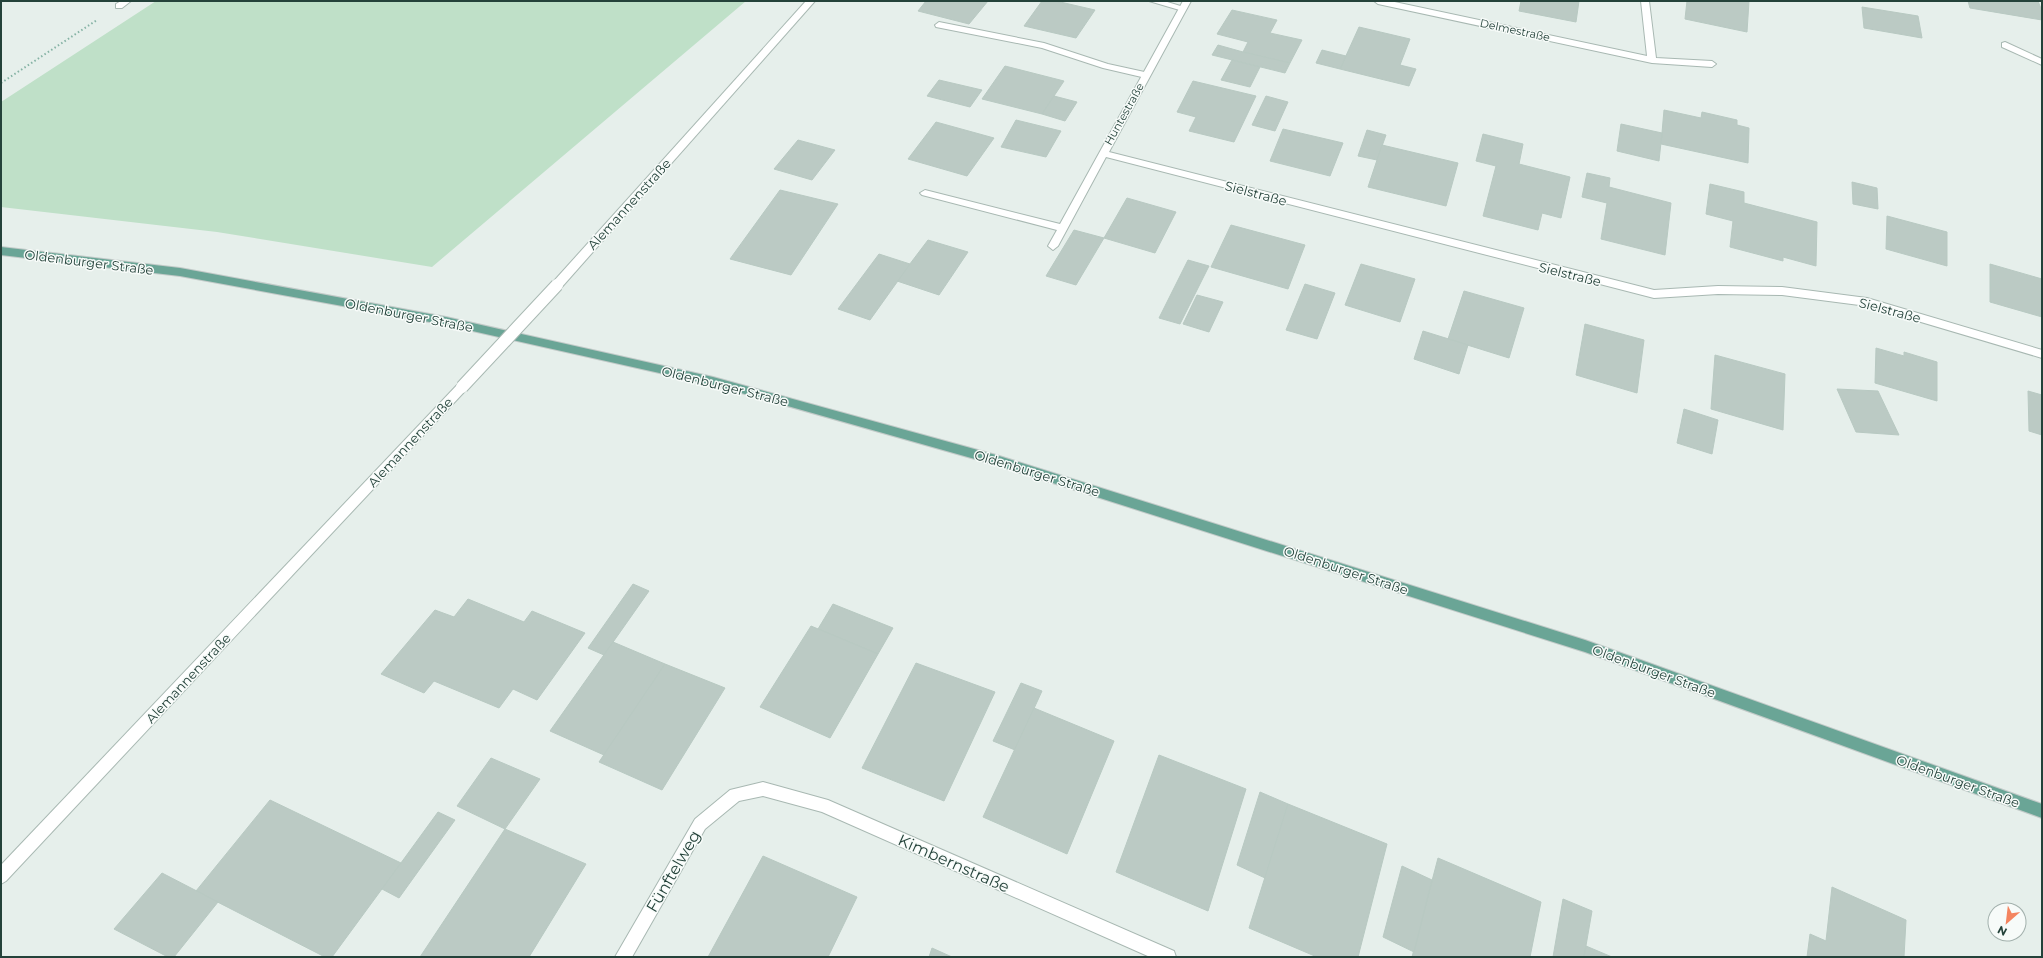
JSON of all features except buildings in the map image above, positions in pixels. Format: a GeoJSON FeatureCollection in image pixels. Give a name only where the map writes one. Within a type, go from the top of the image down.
{"type":"FeatureCollection","features":[{"type":"Feature","properties":{"kind":"main road","name":"Oldenburger Straße"},"geometry":{"type":"LineString","coordinates":[[1,251],[188,274],[446,322],[713,381],[996,460],[1585,646],[2042,811]]}},
{"type":"Feature","properties":{"kind":"street","name":"Alemannenstraße"},"geometry":{"type":"LineString","coordinates":[[1,876],[557,285],[811,1]]}},
{"type":"Feature","properties":{"kind":"street"},"geometry":{"type":"LineString","coordinates":[[1153,1],[1185,4]]}},
{"type":"Feature","properties":{"kind":"street","name":"Delmestraße"},"geometry":{"type":"LineString","coordinates":[[1378,1],[1652,60],[1712,64]]}},
{"type":"Feature","properties":{"kind":"street"},"geometry":{"type":"LineString","coordinates":[[1644,1],[1652,60]]}},
{"type":"Feature","properties":{"kind":"street","name":"Huntestraße"},"geometry":{"type":"LineString","coordinates":[[1053,246],[1185,4]]}},
{"type":"Feature","properties":{"kind":"street"},"geometry":{"type":"LineString","coordinates":[[939,25],[1044,46],[1106,66],[1146,75]]}},
{"type":"Feature","properties":{"kind":"street"},"geometry":{"type":"LineString","coordinates":[[2005,44],[2042,62]]}},
{"type":"Feature","properties":{"kind":"street","name":"Sielstraße"},"geometry":{"type":"LineString","coordinates":[[1103,153],[1654,294],[1718,290],[1782,291],[1867,302],[2042,354]]}},
{"type":"Feature","properties":{"kind":"street"},"geometry":{"type":"LineString","coordinates":[[925,193],[1063,228]]}},
{"type":"Feature","properties":{"kind":"street","name":"Kimbernstraße"},"geometry":{"type":"LineString","coordinates":[[735,795],[762,789],[823,805],[1168,957]]}},
{"type":"Feature","properties":{"kind":"street","name":"Fünftelweg"},"geometry":{"type":"LineString","coordinates":[[623,957],[700,824],[735,795]]}},
{"type":"Feature","properties":{"kind":"path"},"geometry":{"type":"LineString","coordinates":[[1,83],[123,3]]}},
{"type":"Feature","properties":{"kind":"green space"},"geometry":{"type":"Polygon","coordinates":[[[156,1],[746,1],[432,267],[217,232],[1,207],[1,102],[156,1]]]}}]}
